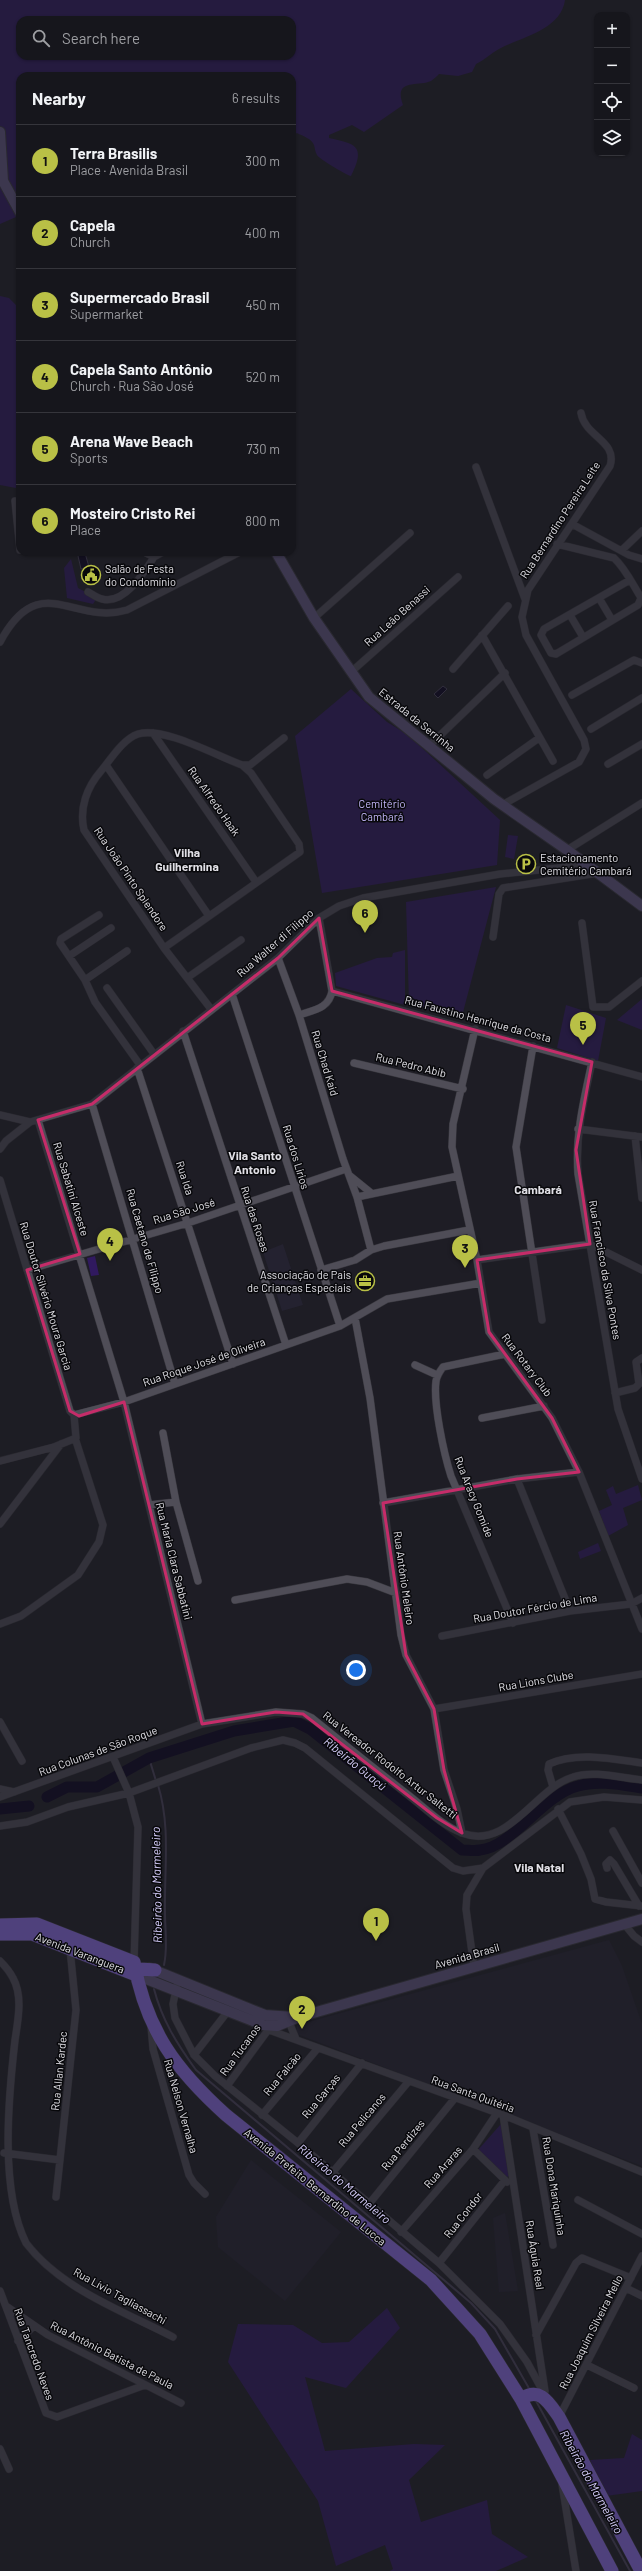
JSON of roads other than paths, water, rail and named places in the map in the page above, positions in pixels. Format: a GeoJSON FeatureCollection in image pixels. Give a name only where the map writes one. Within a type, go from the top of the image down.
{"type":"FeatureCollection","features":[{"type":"Feature","properties":{"kind":"highway","name":"Avenida Varanguera"},"geometry":{"type":"LineString","coordinates":[[0,1925],[37,1924],[135,1969]]}},
{"type":"Feature","properties":{"kind":"highway","name":"Avenida Varanguera"},"geometry":{"type":"LineString","coordinates":[[0,1934],[32,1934],[70,1949],[135,1969]]}},
{"type":"Feature","properties":{"kind":"highway"},"geometry":{"type":"LineString","coordinates":[[135,1969],[140,1969],[152,1975]]}},
{"type":"Feature","properties":{"kind":"highway","name":"Avenida Prefeito Bernardino de Lucca"},"geometry":{"type":"LineString","coordinates":[[135,1969],[150,2018],[167,2051],[196,2088],[431,2280],[445,2294],[492,2350],[521,2399],[561,2478],[612,2571]]}},
{"type":"Feature","properties":{"kind":"highway"},"geometry":{"type":"LineString","coordinates":[[521,2399],[533,2394],[546,2398],[560,2417],[641,2571]]}},
{"type":"Feature","properties":{"kind":"main road"},"geometry":{"type":"LineString","coordinates":[[0,132],[3,181],[16,205]]}},
{"type":"Feature","properties":{"kind":"main road","name":"Estrada da Serrinha"},"geometry":{"type":"LineString","coordinates":[[278,556],[314,618],[369,697],[502,805],[567,850],[642,906]]}},
{"type":"Feature","properties":{"kind":"main road","name":"Avenida Brasil"},"geometry":{"type":"LineString","coordinates":[[279,2023],[642,1919]]}},
{"type":"Feature","properties":{"kind":"main road"},"geometry":{"type":"LineString","coordinates":[[152,1975],[178,1980],[265,2015],[279,2023]]}},
{"type":"Feature","properties":{"kind":"main road"},"geometry":{"type":"LineString","coordinates":[[152,1975],[174,1990],[228,2011],[279,2023]]}},
{"type":"Feature","properties":{"kind":"street","name":"Rua Bernardino Pereira Leite"},"geometry":{"type":"LineString","coordinates":[[502,805],[579,762],[586,749],[584,740],[526,635],[522,617],[528,590],[557,544],[572,524],[612,459],[609,447],[587,428],[581,413]]}},
{"type":"Feature","properties":{"kind":"street"},"geometry":{"type":"LineString","coordinates":[[476,467],[525,599]]}},
{"type":"Feature","properties":{"kind":"street"},"geometry":{"type":"LineString","coordinates":[[15,501],[16,506]]}},
{"type":"Feature","properties":{"kind":"street"},"geometry":{"type":"LineString","coordinates":[[572,524],[633,557],[642,559]]}},
{"type":"Feature","properties":{"kind":"street"},"geometry":{"type":"LineString","coordinates":[[622,550],[642,531]]}},
{"type":"Feature","properties":{"kind":"street"},"geometry":{"type":"LineString","coordinates":[[314,618],[410,533]]}},
{"type":"Feature","properties":{"kind":"street"},"geometry":{"type":"LineString","coordinates":[[557,544],[614,558],[630,580],[641,600],[638,605],[556,654],[550,652],[541,635],[542,631],[630,580]]}},
{"type":"Feature","properties":{"kind":"street"},"geometry":{"type":"LineString","coordinates":[[88,592],[102,599],[111,600],[119,596],[138,582],[154,558],[157,556]]}},
{"type":"Feature","properties":{"kind":"street"},"geometry":{"type":"LineString","coordinates":[[0,642],[17,617],[28,607],[45,602],[71,605],[99,613],[113,614],[127,610],[232,556]]}},
{"type":"Feature","properties":{"kind":"street","name":"Rua Leão Benassi"},"geometry":{"type":"LineString","coordinates":[[351,672],[458,577]]}},
{"type":"Feature","properties":{"kind":"street"},"geometry":{"type":"LineString","coordinates":[[599,598],[612,620]]}},
{"type":"Feature","properties":{"kind":"street"},"geometry":{"type":"LineString","coordinates":[[453,670],[508,606]]}},
{"type":"Feature","properties":{"kind":"street"},"geometry":{"type":"LineString","coordinates":[[570,614],[583,638]]}},
{"type":"Feature","properties":{"kind":"street"},"geometry":{"type":"LineString","coordinates":[[482,635],[553,761]]}},
{"type":"Feature","properties":{"kind":"street"},"geometry":{"type":"LineString","coordinates":[[572,696],[640,660]]}},
{"type":"Feature","properties":{"kind":"street"},"geometry":{"type":"LineString","coordinates":[[430,745],[505,674]]}},
{"type":"Feature","properties":{"kind":"street"},"geometry":{"type":"LineString","coordinates":[[591,729],[642,698]]}},
{"type":"Feature","properties":{"kind":"street","name":"Rua João Pinto Splendore"},"geometry":{"type":"LineString","coordinates":[[211,1009],[164,948],[84,830],[82,820],[84,801],[90,786],[106,765],[127,741],[138,734],[153,733],[169,736],[242,765]]}},
{"type":"Feature","properties":{"kind":"street","name":"Rua Alfredo Haak"},"geometry":{"type":"LineString","coordinates":[[153,733],[256,882]]}},
{"type":"Feature","properties":{"kind":"street"},"geometry":{"type":"LineString","coordinates":[[242,765],[250,765],[284,738]]}},
{"type":"Feature","properties":{"kind":"street"},"geometry":{"type":"LineString","coordinates":[[487,775],[540,738]]}},
{"type":"Feature","properties":{"kind":"street"},"geometry":{"type":"LineString","coordinates":[[608,764],[642,744]]}},
{"type":"Feature","properties":{"kind":"street"},"geometry":{"type":"LineString","coordinates":[[106,765],[209,916]]}},
{"type":"Feature","properties":{"kind":"street"},"geometry":{"type":"LineString","coordinates":[[164,948],[256,882],[297,855],[300,848],[251,773],[242,765]]}},
{"type":"Feature","properties":{"kind":"street"},"geometry":{"type":"LineString","coordinates":[[567,850],[642,803]]}},
{"type":"Feature","properties":{"kind":"street","name":"Rua Walter di Filippo"},"geometry":{"type":"LineString","coordinates":[[0,1149],[6,1141],[30,1122],[92,1104],[211,1009],[278,958],[319,918],[339,906],[363,898],[500,874],[587,865]]}},
{"type":"Feature","properties":{"kind":"street"},"geometry":{"type":"LineString","coordinates":[[493,937],[499,894],[503,888],[598,873]]}},
{"type":"Feature","properties":{"kind":"street","name":"Rua Ida"},"geometry":{"type":"LineString","coordinates":[[99,915],[61,940],[61,945],[84,980],[95,1002],[139,1067],[233,1364]]}},
{"type":"Feature","properties":{"kind":"street"},"geometry":{"type":"LineString","coordinates":[[299,1015],[325,1006],[331,999],[332,991],[319,918]]}},
{"type":"Feature","properties":{"kind":"street"},"geometry":{"type":"LineString","coordinates":[[582,923],[593,1007],[609,1007],[642,981]]}},
{"type":"Feature","properties":{"kind":"street"},"geometry":{"type":"LineString","coordinates":[[69,956],[111,928]]}},
{"type":"Feature","properties":{"kind":"street"},"geometry":{"type":"LineString","coordinates":[[187,978],[241,940]]}},
{"type":"Feature","properties":{"kind":"street"},"geometry":{"type":"LineString","coordinates":[[84,980],[127,951]]}},
{"type":"Feature","properties":{"kind":"street","name":"Rua Chad Kaid"},"geometry":{"type":"LineString","coordinates":[[278,958],[299,1015],[357,1197],[371,1250]]}},
{"type":"Feature","properties":{"kind":"street"},"geometry":{"type":"LineString","coordinates":[[107,988],[154,1054]]}},
{"type":"Feature","properties":{"kind":"street","name":"Rua Faustino Henrique da Costa"},"geometry":{"type":"LineString","coordinates":[[332,991],[475,1029],[642,1077]]}},
{"type":"Feature","properties":{"kind":"street","name":"Rua dos Lírios"},"geometry":{"type":"LineString","coordinates":[[232,994],[340,1326]]}},
{"type":"Feature","properties":{"kind":"street","name":"Rua Rotary Club"},"geometry":{"type":"LineString","coordinates":[[475,1029],[463,1089],[451,1136],[469,1230],[477,1260],[489,1332],[552,1418],[579,1472],[642,1629]]}},
{"type":"Feature","properties":{"kind":"street","name":"Rua das Rosas"},"geometry":{"type":"LineString","coordinates":[[183,1031],[238,1206],[286,1345]]}},
{"type":"Feature","properties":{"kind":"street"},"geometry":{"type":"LineString","coordinates":[[533,1046],[516,1147],[542,1320]]}},
{"type":"Feature","properties":{"kind":"street","name":"Rua Francisco da Silva Pontes"},"geometry":{"type":"LineString","coordinates":[[592,1062],[578,1129],[576,1150],[578,1174],[615,1393],[622,1424],[642,1479]]}},
{"type":"Feature","properties":{"kind":"street","name":"Rua Pedro Abib"},"geometry":{"type":"LineString","coordinates":[[354,1063],[463,1089]]}},
{"type":"Feature","properties":{"kind":"street","name":"Rua Caetano de Filippo"},"geometry":{"type":"LineString","coordinates":[[92,1104],[133,1238],[175,1384]]}},
{"type":"Feature","properties":{"kind":"street"},"geometry":{"type":"LineString","coordinates":[[0,1115],[30,1122]]}},
{"type":"Feature","properties":{"kind":"street","name":"Rua Sabatini Alceste"},"geometry":{"type":"LineString","coordinates":[[38,1120],[124,1402]]}},
{"type":"Feature","properties":{"kind":"street"},"geometry":{"type":"LineString","coordinates":[[578,1129],[638,1136],[642,1198]]}},
{"type":"Feature","properties":{"kind":"street"},"geometry":{"type":"LineString","coordinates":[[348,1172],[370,1192]]}},
{"type":"Feature","properties":{"kind":"street","name":"Rua São José"},"geometry":{"type":"LineString","coordinates":[[27,1270],[188,1223],[348,1172]]}},
{"type":"Feature","properties":{"kind":"street"},"geometry":{"type":"LineString","coordinates":[[357,1197],[370,1192],[458,1176]]}},
{"type":"Feature","properties":{"kind":"street","name":"Rua Doutor Silvério Moura Garcia"},"geometry":{"type":"LineString","coordinates":[[0,1180],[70,1412],[74,1416]]}},
{"type":"Feature","properties":{"kind":"street"},"geometry":{"type":"LineString","coordinates":[[321,1270],[359,1258],[371,1250],[469,1230]]}},
{"type":"Feature","properties":{"kind":"street"},"geometry":{"type":"LineString","coordinates":[[477,1260],[531,1251],[590,1244],[642,1270]]}},
{"type":"Feature","properties":{"kind":"street","name":"Rua Roque José de Oliveira"},"geometry":{"type":"LineString","coordinates":[[74,1416],[124,1402],[340,1326],[387,1299],[481,1283]]}},
{"type":"Feature","properties":{"kind":"street","name":"Rua Antônio Meleiro"},"geometry":{"type":"LineString","coordinates":[[355,1318],[370,1398],[383,1503],[406,1655],[434,1709],[444,1770],[457,1810],[462,1833]]}},
{"type":"Feature","properties":{"kind":"street"},"geometry":{"type":"LineString","coordinates":[[415,1365],[438,1375],[443,1367],[461,1361],[505,1354]]}},
{"type":"Feature","properties":{"kind":"street"},"geometry":{"type":"LineString","coordinates":[[615,1393],[635,1388],[639,1384],[636,1362],[642,1358]]}},
{"type":"Feature","properties":{"kind":"street","name":"Rua Aracy Gomide"},"geometry":{"type":"LineString","coordinates":[[438,1375],[436,1396],[446,1461],[456,1489],[471,1518],[513,1623]]}},
{"type":"Feature","properties":{"kind":"street","name":"Rua Maria Clara Sabbatini"},"geometry":{"type":"LineString","coordinates":[[124,1402],[202,1724]]}},
{"type":"Feature","properties":{"kind":"street"},"geometry":{"type":"LineString","coordinates":[[482,1418],[544,1406]]}},
{"type":"Feature","properties":{"kind":"street"},"geometry":{"type":"LineString","coordinates":[[0,1624],[21,1616],[78,1575],[99,1542],[103,1525],[75,1438],[74,1416]]}},
{"type":"Feature","properties":{"kind":"street"},"geometry":{"type":"LineString","coordinates":[[163,1433],[176,1502],[198,1582]]}},
{"type":"Feature","properties":{"kind":"street"},"geometry":{"type":"LineString","coordinates":[[0,1461],[62,1444],[75,1438]]}},
{"type":"Feature","properties":{"kind":"street"},"geometry":{"type":"LineString","coordinates":[[0,1524],[62,1444]]}},
{"type":"Feature","properties":{"kind":"street"},"geometry":{"type":"LineString","coordinates":[[383,1503],[518,1479],[579,1472]]}},
{"type":"Feature","properties":{"kind":"street"},"geometry":{"type":"LineString","coordinates":[[518,1479],[570,1611]]}},
{"type":"Feature","properties":{"kind":"street"},"geometry":{"type":"LineString","coordinates":[[149,1505],[176,1502]]}},
{"type":"Feature","properties":{"kind":"street"},"geometry":{"type":"LineString","coordinates":[[235,1600],[348,1580],[367,1582],[396,1593]]}},
{"type":"Feature","properties":{"kind":"street"},"geometry":{"type":"LineString","coordinates":[[631,1604],[642,1598]]}},
{"type":"Feature","properties":{"kind":"street","name":"Rua Doutor Fércio de Lima"},"geometry":{"type":"LineString","coordinates":[[442,1636],[570,1611],[631,1604]]}},
{"type":"Feature","properties":{"kind":"street","name":"Rua Lions Clube"},"geometry":{"type":"LineString","coordinates":[[434,1709],[642,1674]]}},
{"type":"Feature","properties":{"kind":"street","name":"Rua Vereador Rodolfo Artur Saltetti"},"geometry":{"type":"LineString","coordinates":[[202,1724],[276,1712],[303,1714],[312,1718],[437,1818],[462,1833],[490,1835],[534,1806],[553,1786],[582,1774],[642,1780]]}},
{"type":"Feature","properties":{"kind":"street"},"geometry":{"type":"LineString","coordinates":[[0,1722],[22,1761]]}},
{"type":"Feature","properties":{"kind":"street","name":"Rua Colunas de São Roque"},"geometry":{"type":"LineString","coordinates":[[0,1797],[17,1793],[202,1724]]}},
{"type":"Feature","properties":{"kind":"street"},"geometry":{"type":"LineString","coordinates":[[0,1826],[28,1822],[68,1807],[129,1792],[250,1748],[283,1740],[306,1748],[453,1868],[463,1871],[483,1868]]}},
{"type":"Feature","properties":{"kind":"street"},"geometry":{"type":"LineString","coordinates":[[113,1757],[129,1792],[138,1827],[135,1969]]}},
{"type":"Feature","properties":{"kind":"street"},"geometry":{"type":"LineString","coordinates":[[553,1786],[548,1770],[549,1764],[555,1761],[574,1757],[618,1759],[642,1763]]}},
{"type":"Feature","properties":{"kind":"street"},"geometry":{"type":"LineString","coordinates":[[0,1789],[17,1793]]}},
{"type":"Feature","properties":{"kind":"street"},"geometry":{"type":"LineString","coordinates":[[474,1967],[466,1909],[467,1896],[483,1868],[570,1802],[586,1798],[604,1797],[642,1800]]}},
{"type":"Feature","properties":{"kind":"street"},"geometry":{"type":"LineString","coordinates":[[558,1810],[581,1854],[595,1899],[606,1902],[641,1906]]}},
{"type":"Feature","properties":{"kind":"street"},"geometry":{"type":"LineString","coordinates":[[613,1831],[642,1883]]}},
{"type":"Feature","properties":{"kind":"street"},"geometry":{"type":"LineString","coordinates":[[607,1868],[606,1864],[610,1860],[641,1906]]}},
{"type":"Feature","properties":{"kind":"street"},"geometry":{"type":"LineString","coordinates":[[625,1925],[634,1936],[642,1942]]}},
{"type":"Feature","properties":{"kind":"street","name":"Rua Allan Kardec"},"geometry":{"type":"LineString","coordinates":[[56,2196],[76,2010],[70,1949]]}},
{"type":"Feature","properties":{"kind":"street","name":"Rua Lívio Tagliassachi"},"geometry":{"type":"LineString","coordinates":[[0,1961],[13,1978],[18,1992],[19,2011],[6,2111],[3,2181],[13,2220],[27,2244],[59,2275],[81,2290],[173,2337]]}},
{"type":"Feature","properties":{"kind":"street"},"geometry":{"type":"LineString","coordinates":[[178,1980],[174,1990],[174,2018],[194,2055],[227,2086],[298,2143],[439,2263],[500,2324],[527,2362],[546,2398]]}},
{"type":"Feature","properties":{"kind":"street"},"geometry":{"type":"LineString","coordinates":[[194,2055],[228,2011]]}},
{"type":"Feature","properties":{"kind":"street","name":"Rua Nelson Vernalha"},"geometry":{"type":"LineString","coordinates":[[150,2018],[153,2049],[189,2174],[194,2183],[205,2194]]}},
{"type":"Feature","properties":{"kind":"street"},"geometry":{"type":"LineString","coordinates":[[279,2023],[285,2035]]}},
{"type":"Feature","properties":{"kind":"street"},"geometry":{"type":"LineString","coordinates":[[279,2023],[296,2039]]}},
{"type":"Feature","properties":{"kind":"street","name":"Rua Santa Quitéria"},"geometry":{"type":"LineString","coordinates":[[279,2023],[285,2035],[500,2114],[533,2129],[642,2172]]}},
{"type":"Feature","properties":{"kind":"street","name":"Rua Tucanos"},"geometry":{"type":"LineString","coordinates":[[227,2086],[279,2023]]}},
{"type":"Feature","properties":{"kind":"street","name":"Rua Falcão"},"geometry":{"type":"LineString","coordinates":[[262,2115],[318,2048]]}},
{"type":"Feature","properties":{"kind":"street","name":"Rua Garças"},"geometry":{"type":"LineString","coordinates":[[298,2143],[362,2063]]}},
{"type":"Feature","properties":{"kind":"street","name":"Rua Pelicanos"},"geometry":{"type":"LineString","coordinates":[[332,2173],[408,2081]]}},
{"type":"Feature","properties":{"kind":"street","name":"Rua Perdizes"},"geometry":{"type":"LineString","coordinates":[[368,2204],[455,2098]]}},
{"type":"Feature","properties":{"kind":"street","name":"Rua Araras"},"geometry":{"type":"LineString","coordinates":[[401,2232],[473,2150],[500,2114]]}},
{"type":"Feature","properties":{"kind":"street","name":"Rua Águia Real"},"geometry":{"type":"LineString","coordinates":[[500,2114],[514,2188],[546,2398]]}},
{"type":"Feature","properties":{"kind":"street","name":"Rua Dona Mariquinha"},"geometry":{"type":"LineString","coordinates":[[533,2129],[553,2245]]}},
{"type":"Feature","properties":{"kind":"street"},"geometry":{"type":"LineString","coordinates":[[473,2150],[514,2188]]}},
{"type":"Feature","properties":{"kind":"street"},"geometry":{"type":"LineString","coordinates":[[4,2153],[60,2160]]}},
{"type":"Feature","properties":{"kind":"street","name":"Rua Condor"},"geometry":{"type":"LineString","coordinates":[[439,2263],[505,2180]]}},
{"type":"Feature","properties":{"kind":"street"},"geometry":{"type":"LineString","coordinates":[[578,2200],[642,2234]]}},
{"type":"Feature","properties":{"kind":"street","name":"Rua Joaquim Silveira Mello"},"geometry":{"type":"LineString","coordinates":[[560,2417],[642,2256]]}},
{"type":"Feature","properties":{"kind":"street"},"geometry":{"type":"LineString","coordinates":[[536,2335],[580,2259],[585,2258],[631,2278]]}},
{"type":"Feature","properties":{"kind":"street"},"geometry":{"type":"LineString","coordinates":[[626,2288],[642,2296]]}},
{"type":"Feature","properties":{"kind":"street","name":"Rua Tancredo Neves"},"geometry":{"type":"LineString","coordinates":[[0,2291],[43,2411],[51,2417],[57,2417],[145,2385]]}},
{"type":"Feature","properties":{"kind":"street","name":"Rua Antônio Batista de Paula"},"geometry":{"type":"LineString","coordinates":[[6,2306],[33,2327],[181,2403]]}},
{"type":"Feature","properties":{"kind":"street","name":"Rua Antônio Batista de Paula"},"geometry":{"type":"LineString","coordinates":[[18,2341],[33,2327]]}},
{"type":"Feature","properties":{"kind":"street"},"geometry":{"type":"LineString","coordinates":[[587,2365],[634,2388]]}},
{"type":"Feature","properties":{"kind":"street"},"geometry":{"type":"LineString","coordinates":[[0,2449],[9,2469]]}},
{"type":"Feature","properties":{"kind":"street"},"geometry":{"type":"LineString","coordinates":[[561,2478],[576,2571]]}},
{"type":"Feature","properties":{"kind":"waterway","name":"Ribeirão Guaçú"},"geometry":{"type":"LineString","coordinates":[[47,1797],[67,1787],[97,1787],[149,1758],[234,1731],[294,1721],[310,1729],[462,1850],[478,1850],[492,1847],[516,1831],[552,1800],[565,1791],[578,1786],[602,1783],[642,1788]]}},
{"type":"Feature","properties":{"kind":"waterway","name":"Ribeirão do Marmeleiro"},"geometry":{"type":"LineString","coordinates":[[149,1758],[156,1781]]}},
{"type":"Feature","properties":{"kind":"waterway","name":"Ribeirão do Marmeleiro"},"geometry":{"type":"LineString","coordinates":[[158,1785],[162,1801],[166,1833],[166,1945],[164,1965]]}},
{"type":"Feature","properties":{"kind":"waterway","name":"Ribeirão Guaçú"},"geometry":{"type":"LineString","coordinates":[[0,1809],[29,1806]]}},
{"type":"Feature","properties":{"kind":"waterway","name":"Ribeirão do Marmeleiro"},"geometry":{"type":"LineString","coordinates":[[154,1989],[161,2011],[171,2031],[196,2070],[471,2303],[495,2329],[530,2390]]}},
{"type":"Feature","properties":{"kind":"waterway","name":"Ribeirão do Marmeleiro"},"geometry":{"type":"LineString","coordinates":[[536,2401],[630,2571]]}},
{"type":"Feature","properties":{"kind":"place","name":"Salão de Festa do Condomínio"},"geometry":{"type":"Point","coordinates":[91,575]}},
{"type":"Feature","properties":{"kind":"place","name":"Estacionamento Cemitério Cambará"},"geometry":{"type":"Point","coordinates":[526,864]}},
{"type":"Feature","properties":{"kind":"place","name":"Mosteiro Cristo Rei"},"geometry":{"type":"Point","coordinates":[365,933]}},
{"type":"Feature","properties":{"kind":"place","name":"Arena Wave Beach"},"geometry":{"type":"Point","coordinates":[583,1045]}},
{"type":"Feature","properties":{"kind":"place","name":"Capela Santo Antônio"},"geometry":{"type":"Point","coordinates":[110,1261]}},
{"type":"Feature","properties":{"kind":"place","name":"Supermercado Brasil"},"geometry":{"type":"Point","coordinates":[465,1268]}},
{"type":"Feature","properties":{"kind":"place","name":"Associação de Pais de Crianças Especiais"},"geometry":{"type":"Point","coordinates":[365,1281]}},
{"type":"Feature","properties":{"kind":"place","name":"Terra Brasilis"},"geometry":{"type":"Point","coordinates":[376,1941]}},
{"type":"Feature","properties":{"kind":"place","name":"Capela"},"geometry":{"type":"Point","coordinates":[302,2029]}},
{"type":"Feature","properties":{"kind":"district","name":"Vilha Guilhermina"},"geometry":{"type":"Point","coordinates":[187,860]}},
{"type":"Feature","properties":{"kind":"district","name":"Vila Santo Antonio"},"geometry":{"type":"Point","coordinates":[255,1163]}},
{"type":"Feature","properties":{"kind":"district","name":"Cambará"},"geometry":{"type":"Point","coordinates":[538,1190]}},
{"type":"Feature","properties":{"kind":"district","name":"Vila Natal"},"geometry":{"type":"Point","coordinates":[539,1868]}},
{"type":"Feature","properties":{"kind":"park label","name":"Cemitério Cambará"},"geometry":{"type":"Point","coordinates":[382,810]}}]}
